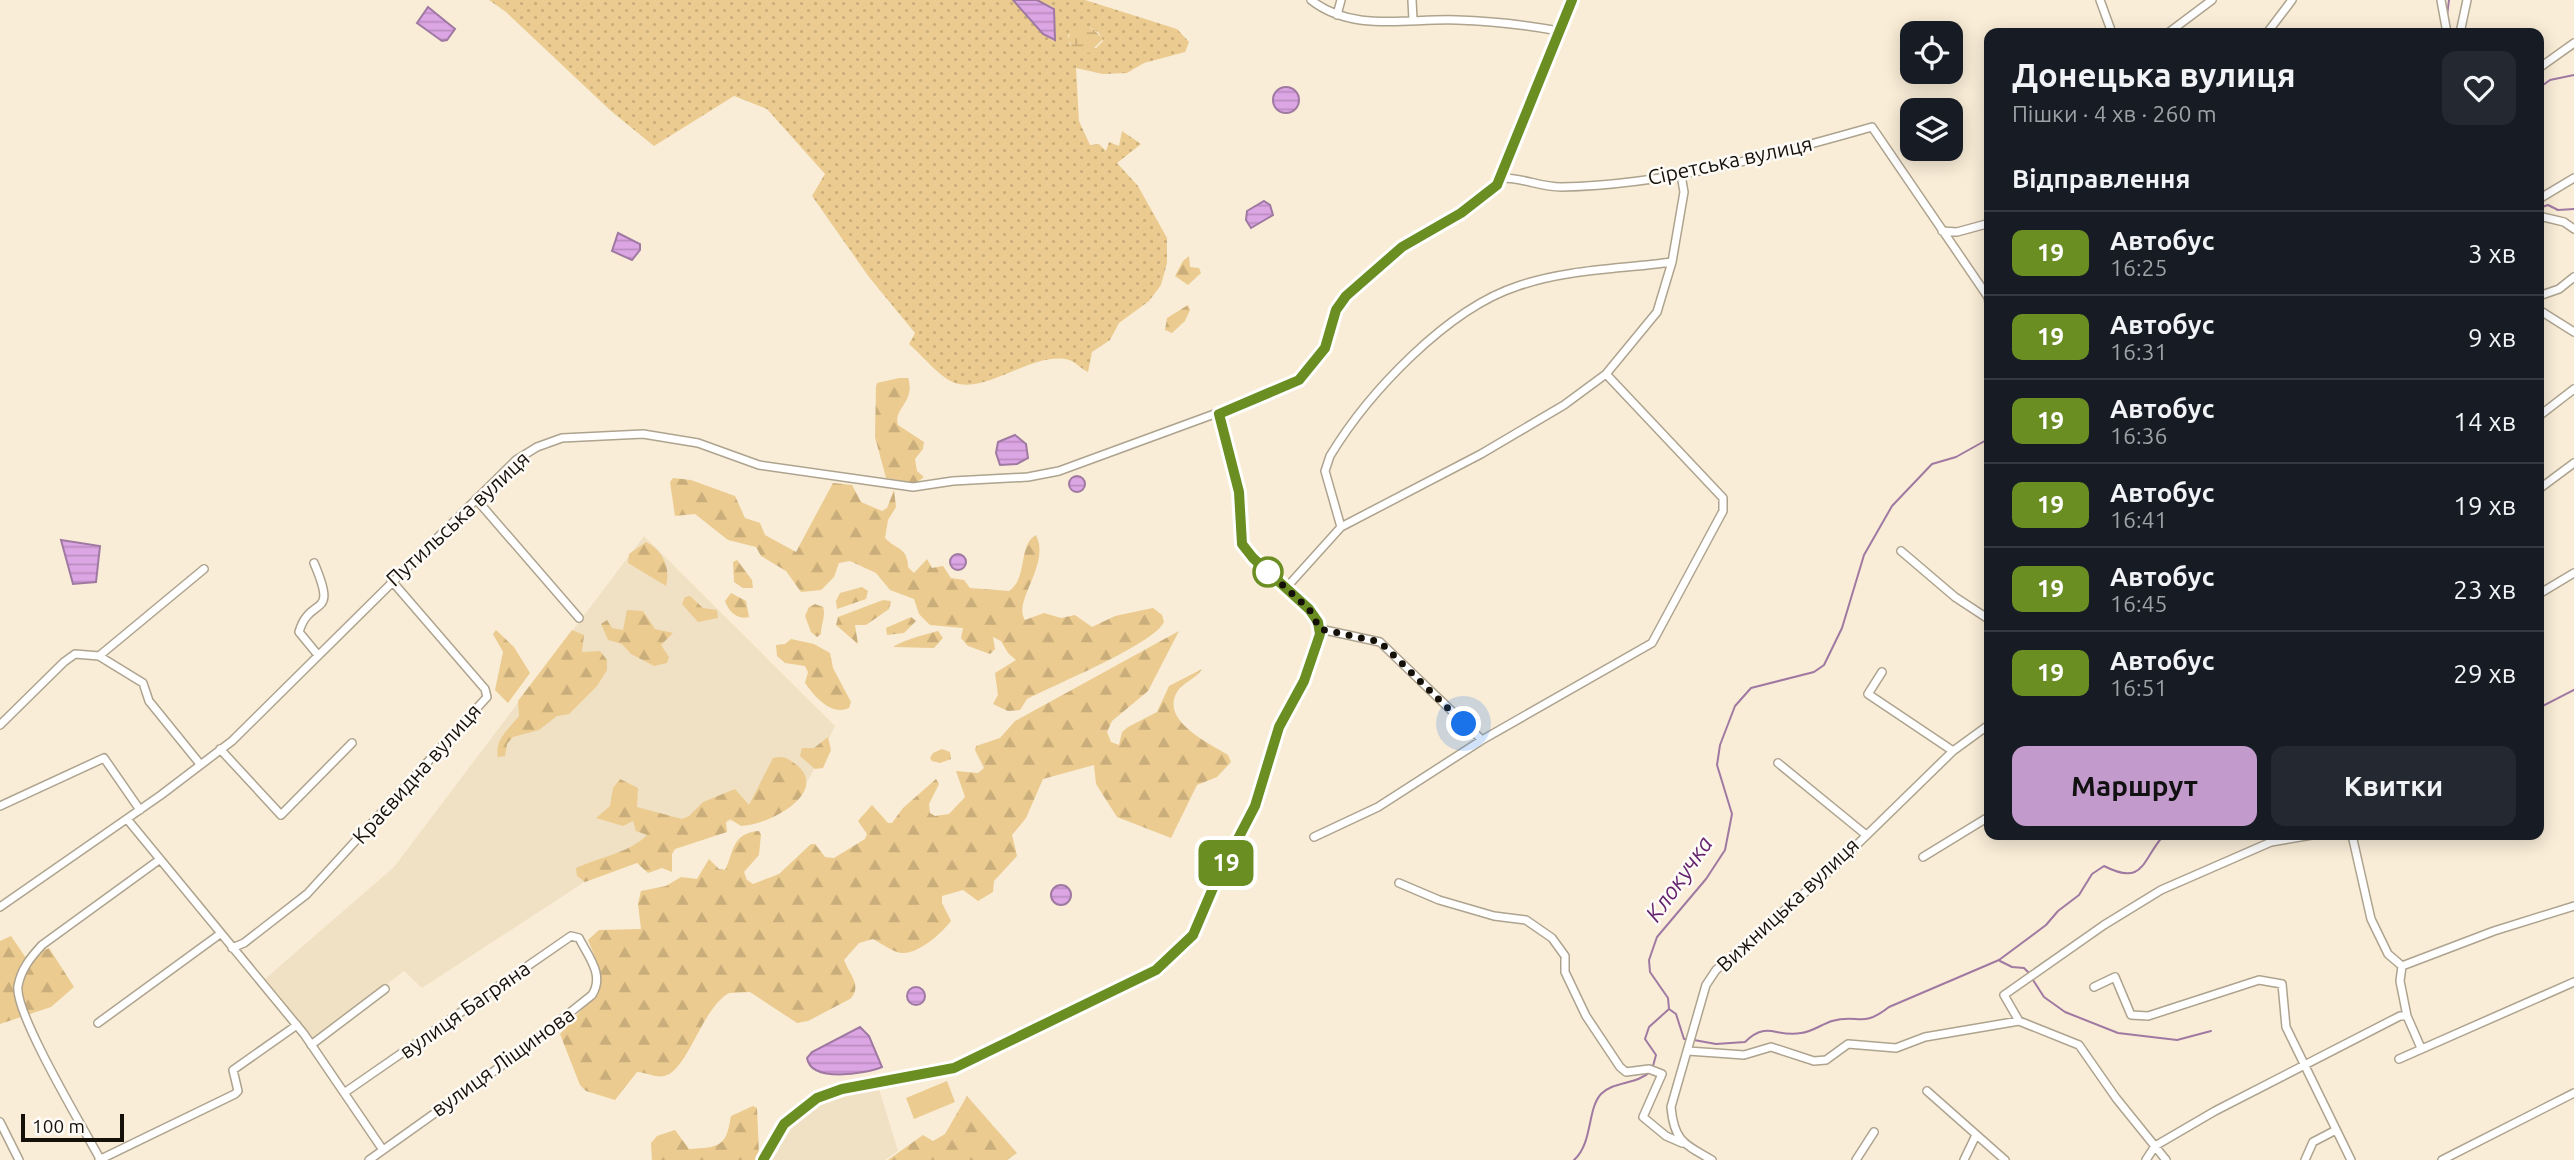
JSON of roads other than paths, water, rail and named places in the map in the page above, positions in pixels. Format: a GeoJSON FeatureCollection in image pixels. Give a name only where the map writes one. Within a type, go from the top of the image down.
{"type":"FeatureCollection","features":[{"type":"Feature","properties":{"kind":"street"},"geometry":{"type":"LineString","coordinates":[[1311,0],[1337,15],[1360,21],[1469,20],[1559,31]]}},
{"type":"Feature","properties":{"kind":"street"},"geometry":{"type":"LineString","coordinates":[[1337,15],[1341,0]]}},
{"type":"Feature","properties":{"kind":"street"},"geometry":{"type":"LineString","coordinates":[[1412,0],[1413,20]]}},
{"type":"Feature","properties":{"kind":"street"},"geometry":{"type":"LineString","coordinates":[[1503,178],[1572,0]]}},
{"type":"Feature","properties":{"kind":"street"},"geometry":{"type":"LineString","coordinates":[[2100,0],[2110,28]]}},
{"type":"Feature","properties":{"kind":"street"},"geometry":{"type":"LineString","coordinates":[[2175,28],[2212,0]]}},
{"type":"Feature","properties":{"kind":"street"},"geometry":{"type":"LineString","coordinates":[[2271,28],[2292,0]]}},
{"type":"Feature","properties":{"kind":"street"},"geometry":{"type":"LineString","coordinates":[[2441,0],[2445,28]]}},
{"type":"Feature","properties":{"kind":"street"},"geometry":{"type":"LineString","coordinates":[[2461,28],[2467,0]]}},
{"type":"Feature","properties":{"kind":"street"},"geometry":{"type":"LineString","coordinates":[[2544,64],[2574,43]]}},
{"type":"Feature","properties":{"kind":"street","name":"Сіретська вулиця"},"geometry":{"type":"LineString","coordinates":[[1503,178],[1562,187],[1681,175],[1788,151],[1872,127],[1942,231]]}},
{"type":"Feature","properties":{"kind":"street"},"geometry":{"type":"LineString","coordinates":[[1286,588],[1341,527],[1480,454],[1564,405],[1606,374],[1657,312],[1672,262],[1684,192],[1681,175]]}},
{"type":"Feature","properties":{"kind":"street","name":"Путильська вулиця"},"geometry":{"type":"LineString","coordinates":[[0,907],[140,810],[220,749],[476,499],[526,453],[545,443],[575,436],[664,436],[698,443],[764,466],[917,487],[948,481],[995,480],[1052,473],[1219,414],[1299,380],[1325,348],[1336,310],[1346,296],[1402,247],[1472,206],[1503,178]]}},
{"type":"Feature","properties":{"kind":"street"},"geometry":{"type":"LineString","coordinates":[[2544,196],[2574,178]]}},
{"type":"Feature","properties":{"kind":"street"},"geometry":{"type":"LineString","coordinates":[[2544,217],[2564,222],[2574,229]]}},
{"type":"Feature","properties":{"kind":"street"},"geometry":{"type":"LineString","coordinates":[[1942,231],[1957,232],[1984,225]]}},
{"type":"Feature","properties":{"kind":"street"},"geometry":{"type":"LineString","coordinates":[[1942,231],[1984,292]]}},
{"type":"Feature","properties":{"kind":"street"},"geometry":{"type":"LineString","coordinates":[[1341,527],[1325,471],[1330,456],[1401,368],[1441,331],[1488,299],[1520,285],[1570,274],[1672,262]]}},
{"type":"Feature","properties":{"kind":"street"},"geometry":{"type":"LineString","coordinates":[[2544,294],[2559,289],[2574,277]]}},
{"type":"Feature","properties":{"kind":"street"},"geometry":{"type":"LineString","coordinates":[[2544,313],[2574,332]]}},
{"type":"Feature","properties":{"kind":"street"},"geometry":{"type":"LineString","coordinates":[[1314,836],[1378,807],[1482,740],[1653,643],[1723,511],[1723,498],[1606,374]]}},
{"type":"Feature","properties":{"kind":"street"},"geometry":{"type":"LineString","coordinates":[[2544,412],[2574,389]]}},
{"type":"Feature","properties":{"kind":"street"},"geometry":{"type":"LineString","coordinates":[[763,1160],[784,1124],[817,1098],[842,1089],[954,1068],[1156,970],[1193,935],[1216,881],[1255,806],[1276,734],[1310,666],[1320,629],[1312,613],[1253,558],[1242,544],[1239,492],[1219,414]]}},
{"type":"Feature","properties":{"kind":"street"},"geometry":{"type":"LineString","coordinates":[[2544,485],[2574,463]]}},
{"type":"Feature","properties":{"kind":"street"},"geometry":{"type":"LineString","coordinates":[[476,499],[579,618]]}},
{"type":"Feature","properties":{"kind":"street"},"geometry":{"type":"LineString","coordinates":[[1901,551],[1955,597],[1984,616]]}},
{"type":"Feature","properties":{"kind":"street"},"geometry":{"type":"LineString","coordinates":[[314,563],[326,590],[323,603],[302,621],[299,632],[318,655]]}},
{"type":"Feature","properties":{"kind":"street"},"geometry":{"type":"LineString","coordinates":[[99,656],[204,569]]}},
{"type":"Feature","properties":{"kind":"street"},"geometry":{"type":"LineString","coordinates":[[2544,590],[2574,573]]}},
{"type":"Feature","properties":{"kind":"street","name":"Краєвидна вулиця"},"geometry":{"type":"LineString","coordinates":[[232,948],[244,943],[307,894],[487,697],[485,688],[391,580]]}},
{"type":"Feature","properties":{"kind":"street"},"geometry":{"type":"LineString","coordinates":[[1320,629],[1380,642],[1482,740]]}},
{"type":"Feature","properties":{"kind":"street"},"geometry":{"type":"LineString","coordinates":[[0,725],[75,654],[99,656],[143,683],[149,701],[200,764]]}},
{"type":"Feature","properties":{"kind":"street"},"geometry":{"type":"LineString","coordinates":[[1882,672],[1868,694],[1953,751]]}},
{"type":"Feature","properties":{"kind":"street","name":"Вижницька вулиця"},"geometry":{"type":"LineString","coordinates":[[1686,1145],[1673,1126],[1671,1107],[1706,985],[1716,970],[1833,868],[1953,751],[1984,728]]}},
{"type":"Feature","properties":{"kind":"street"},"geometry":{"type":"LineString","coordinates":[[220,749],[281,815],[352,743]]}},
{"type":"Feature","properties":{"kind":"street"},"geometry":{"type":"LineString","coordinates":[[0,806],[104,758],[140,810]]}},
{"type":"Feature","properties":{"kind":"street"},"geometry":{"type":"LineString","coordinates":[[1778,763],[1865,834]]}},
{"type":"Feature","properties":{"kind":"street"},"geometry":{"type":"LineString","coordinates":[[127,818],[297,1025],[383,1150]]}},
{"type":"Feature","properties":{"kind":"street"},"geometry":{"type":"LineString","coordinates":[[1923,857],[1984,821]]}},
{"type":"Feature","properties":{"kind":"street"},"geometry":{"type":"LineString","coordinates":[[2019,1021],[2004,995],[2104,925],[2161,890],[2280,840]]}},
{"type":"Feature","properties":{"kind":"street"},"geometry":{"type":"LineString","coordinates":[[2353,840],[2371,919],[2388,954],[2402,967]]}},
{"type":"Feature","properties":{"kind":"street"},"geometry":{"type":"LineString","coordinates":[[159,859],[42,945],[26,963],[17,987],[20,1002],[34,1035],[105,1159],[235,1094],[239,1091],[233,1070],[297,1025]]}},
{"type":"Feature","properties":{"kind":"street"},"geometry":{"type":"LineString","coordinates":[[1399,883],[1439,900],[1494,916],[1526,920],[1552,938],[1565,956],[1566,972],[1586,1016],[1620,1066],[1626,1072],[1653,1069],[1662,1074],[1643,1117],[1666,1136],[1712,1160]]}},
{"type":"Feature","properties":{"kind":"street"},"geometry":{"type":"LineString","coordinates":[[2402,967],[2494,930],[2574,906]]}},
{"type":"Feature","properties":{"kind":"street"},"geometry":{"type":"LineString","coordinates":[[98,1023],[220,934]]}},
{"type":"Feature","properties":{"kind":"street","name":"вулиця Багряна"},"geometry":{"type":"LineString","coordinates":[[344,1093],[571,936],[578,936],[583,945]]}},
{"type":"Feature","properties":{"kind":"street","name":"вулиця Ліщинова"},"geometry":{"type":"LineString","coordinates":[[369,1160],[518,1054],[592,995],[597,983],[597,972],[583,945]]}},
{"type":"Feature","properties":{"kind":"street"},"geometry":{"type":"LineString","coordinates":[[2402,967],[2400,981],[2407,1016],[2421,1048]]}},
{"type":"Feature","properties":{"kind":"street"},"geometry":{"type":"LineString","coordinates":[[2094,986],[2115,977],[2131,1016],[2148,1016],[2259,981],[2282,985],[2286,1027],[2351,1160]]}},
{"type":"Feature","properties":{"kind":"street"},"geometry":{"type":"LineString","coordinates":[[2399,1059],[2574,982]]}},
{"type":"Feature","properties":{"kind":"street"},"geometry":{"type":"LineString","coordinates":[[311,1045],[385,989]]}},
{"type":"Feature","properties":{"kind":"street"},"geometry":{"type":"LineString","coordinates":[[2146,1160],[2155,1146],[2215,1111],[2400,1016],[2407,1016]]}},
{"type":"Feature","properties":{"kind":"street"},"geometry":{"type":"LineString","coordinates":[[1689,1049],[1744,1055],[1772,1047],[1814,1061],[1826,1060],[1848,1045],[1896,1048],[1925,1037],[2019,1021],[2079,1045],[2116,1098],[2166,1160]]}},
{"type":"Feature","properties":{"kind":"street"},"geometry":{"type":"LineString","coordinates":[[1927,1091],[2005,1160]]}},
{"type":"Feature","properties":{"kind":"street"},"geometry":{"type":"LineString","coordinates":[[2442,1160],[2574,1093]]}},
{"type":"Feature","properties":{"kind":"street"},"geometry":{"type":"LineString","coordinates":[[0,1122],[19,1160]]}},
{"type":"Feature","properties":{"kind":"street"},"geometry":{"type":"LineString","coordinates":[[2305,1160],[2314,1142],[2336,1130]]}},
{"type":"Feature","properties":{"kind":"street"},"geometry":{"type":"LineString","coordinates":[[1856,1160],[1874,1132]]}},
{"type":"Feature","properties":{"kind":"street"},"geometry":{"type":"LineString","coordinates":[[1964,1160],[1976,1135]]}},
{"type":"Feature","properties":{"kind":"waterway"},"geometry":{"type":"LineString","coordinates":[[2447,16],[2449,0]]}},
{"type":"Feature","properties":{"kind":"waterway","name":"Клокучка"},"geometry":{"type":"LineString","coordinates":[[2544,84],[2550,80],[2574,75]]}},
{"type":"Feature","properties":{"kind":"waterway"},"geometry":{"type":"LineString","coordinates":[[2544,206],[2548,205],[2558,210],[2574,209]]}},
{"type":"Feature","properties":{"kind":"waterway","name":"Клокучка"},"geometry":{"type":"LineString","coordinates":[[1653,1066],[1656,1055],[1645,1039],[1649,1027],[1669,1009],[1668,998],[1650,972],[1649,960],[1657,937],[1706,879],[1725,850],[1732,814],[1717,765],[1720,745],[1735,706],[1751,688],[1814,672],[1824,665],[1842,628],[1864,555],[1892,506],[1932,464],[1956,457],[1984,441]]}},
{"type":"Feature","properties":{"kind":"waterway"},"geometry":{"type":"LineString","coordinates":[[2544,705],[2574,690]]}},
{"type":"Feature","properties":{"kind":"waterway"},"geometry":{"type":"LineString","coordinates":[[1694,1040],[1716,1044],[1745,1042],[1760,1032],[1801,1033],[1832,1021],[1866,1019],[1880,1014],[1889,1007],[1999,960],[2046,925],[2058,911],[2079,895],[2092,874],[2104,866],[2117,872],[2135,872],[2160,840]]}},
{"type":"Feature","properties":{"kind":"waterway"},"geometry":{"type":"LineString","coordinates":[[2000,961],[2012,967],[2024,968],[2029,973]]}},
{"type":"Feature","properties":{"kind":"waterway"},"geometry":{"type":"LineString","coordinates":[[2033,980],[2044,997],[2065,1012],[2118,1033],[2177,1040],[2211,1031]]}},
{"type":"Feature","properties":{"kind":"waterway"},"geometry":{"type":"LineString","coordinates":[[1669,1009],[1676,1014],[1684,1039],[1688,1039]]}},
{"type":"Feature","properties":{"kind":"waterway","name":"Клокучка"},"geometry":{"type":"LineString","coordinates":[[1574,1160],[1584,1145],[1594,1108],[1601,1094],[1612,1087],[1639,1079],[1651,1071]]}}]}
